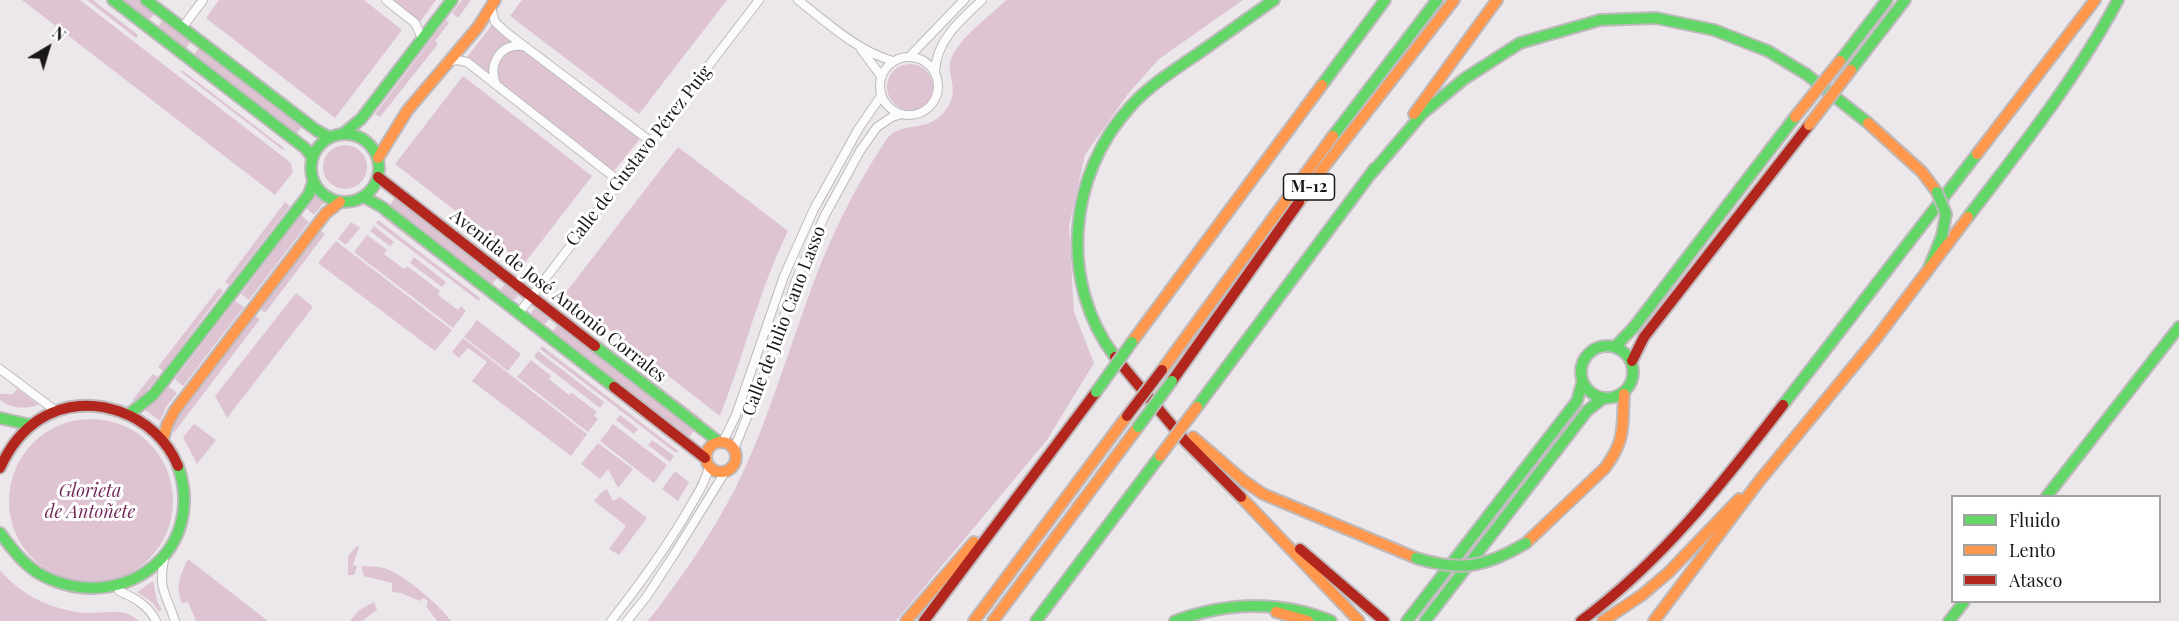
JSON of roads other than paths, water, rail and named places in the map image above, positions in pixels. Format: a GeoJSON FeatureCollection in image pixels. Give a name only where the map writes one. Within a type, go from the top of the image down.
{"type":"FeatureCollection","features":[{"type":"Feature","properties":{"kind":"main road"},"geometry":{"type":"LineString","coordinates":[[113,0],[305,148],[312,157]]}},
{"type":"Feature","properties":{"kind":"main road"},"geometry":{"type":"LineString","coordinates":[[147,0],[309,125],[329,137]]}},
{"type":"Feature","properties":{"kind":"main road"},"geometry":{"type":"LineString","coordinates":[[344,133],[361,119],[452,0]]}},
{"type":"Feature","properties":{"kind":"main road"},"geometry":{"type":"LineString","coordinates":[[1274,0],[1167,75],[1131,106],[1099,150],[1087,177],[1078,213],[1077,243],[1080,280],[1086,300],[1106,345],[1132,379],[1185,441],[1251,506],[1359,621]]}},
{"type":"Feature","properties":{"kind":"main road"},"geometry":{"type":"LineString","coordinates":[[924,621],[1385,0]]}},
{"type":"Feature","properties":{"kind":"main road"},"geometry":{"type":"LineString","coordinates":[[974,621],[1162,370],[1297,183],[1437,0]]}},
{"type":"Feature","properties":{"kind":"main road","name":"M-12"},"geometry":{"type":"LineString","coordinates":[[993,621],[1172,381],[1324,167],[1454,0]]}},
{"type":"Feature","properties":{"kind":"main road","name":"M-12"},"geometry":{"type":"LineString","coordinates":[[1036,621],[1371,174],[1497,0]]}},
{"type":"Feature","properties":{"kind":"main road"},"geometry":{"type":"LineString","coordinates":[[1615,346],[1634,327],[1887,0]]}},
{"type":"Feature","properties":{"kind":"main road"},"geometry":{"type":"LineString","coordinates":[[1165,416],[1191,435],[1244,482],[1263,494],[1432,564],[1457,568],[1482,565],[1503,558],[1526,543],[1605,468],[1622,438],[1624,394],[1633,379],[1632,361],[1644,337],[1905,0]]}},
{"type":"Feature","properties":{"kind":"main road"},"geometry":{"type":"LineString","coordinates":[[1581,621],[1614,598],[1646,569],[1692,521],[2095,0]]}},
{"type":"Feature","properties":{"kind":"main road"},"geometry":{"type":"LineString","coordinates":[[1656,621],[1760,480],[1875,340],[2029,137],[2102,30],[2118,0]]}},
{"type":"Feature","properties":{"kind":"main road"},"geometry":{"type":"LineString","coordinates":[[378,158],[388,139],[447,62],[472,35],[493,4]]}},
{"type":"Feature","properties":{"kind":"main road"},"geometry":{"type":"LineString","coordinates":[[1371,174],[1423,113],[1464,79],[1520,44],[1600,20],[1656,18],[1714,30],[1768,51],[1806,74],[1902,153],[1922,172],[1937,192],[1946,214],[1942,236],[1928,270]]}},
{"type":"Feature","properties":{"kind":"main road"},"geometry":{"type":"LineString","coordinates":[[344,133],[353,134],[373,147],[378,158],[378,177],[374,187],[364,197],[340,202],[324,195],[314,182],[310,170],[312,157],[321,143],[329,137],[344,133]]}},
{"type":"Feature","properties":{"kind":"main road","name":"Avenida de José Antonio Corrales"},"geometry":{"type":"LineString","coordinates":[[378,177],[721,442]]}},
{"type":"Feature","properties":{"kind":"main road"},"geometry":{"type":"LineString","coordinates":[[129,414],[153,395],[309,194],[314,182]]}},
{"type":"Feature","properties":{"kind":"main road","name":"Avenida de José Antonio Corrales"},"geometry":{"type":"LineString","coordinates":[[364,197],[372,199],[707,462]]}},
{"type":"Feature","properties":{"kind":"main road"},"geometry":{"type":"LineString","coordinates":[[163,440],[167,425],[181,403],[326,213],[340,202]]}},
{"type":"Feature","properties":{"kind":"main road"},"geometry":{"type":"LineString","coordinates":[[2048,495],[2179,327]]}},
{"type":"Feature","properties":{"kind":"main road"},"geometry":{"type":"LineString","coordinates":[[1407,621],[1577,401],[1582,382],[1581,368],[1587,354],[1600,346],[1615,346],[1625,352],[1632,361]]}},
{"type":"Feature","properties":{"kind":"main road"},"geometry":{"type":"LineString","coordinates":[[1582,382],[1590,393],[1602,399],[1613,399],[1624,394]]}},
{"type":"Feature","properties":{"kind":"main road"},"geometry":{"type":"LineString","coordinates":[[1425,621],[1587,411],[1602,399]]}},
{"type":"Feature","properties":{"kind":"main road"},"geometry":{"type":"LineString","coordinates":[[0,468],[11,446],[31,425],[56,411],[76,406],[96,405],[129,414],[147,425],[163,440],[180,472],[185,500],[181,527],[164,560],[136,584],[119,591],[93,596],[66,593],[30,575],[8,550],[0,533]]}},
{"type":"Feature","properties":{"kind":"main road"},"geometry":{"type":"LineString","coordinates":[[0,418],[31,425]]}},
{"type":"Feature","properties":{"kind":"main road"},"geometry":{"type":"LineString","coordinates":[[721,442],[732,446],[734,450],[735,463],[724,472],[716,471],[707,462],[711,445],[721,442]]}},
{"type":"Feature","properties":{"kind":"main road"},"geometry":{"type":"LineString","coordinates":[[1603,621],[1640,599],[1672,570],[1723,514],[1760,480]]}},
{"type":"Feature","properties":{"kind":"main road"},"geometry":{"type":"LineString","coordinates":[[906,621],[998,514],[1010,504]]}},
{"type":"Feature","properties":{"kind":"main road"},"geometry":{"type":"LineString","coordinates":[[1251,506],[1384,621]]}},
{"type":"Feature","properties":{"kind":"main road"},"geometry":{"type":"LineString","coordinates":[[1949,621],[1963,603]]}},
{"type":"Feature","properties":{"kind":"main road"},"geometry":{"type":"LineString","coordinates":[[1175,621],[1203,611],[1246,606],[1279,606],[1305,611],[1331,621]]}},
{"type":"Feature","properties":{"kind":"main road"},"geometry":{"type":"LineString","coordinates":[[1246,606],[1308,621]]}},
{"type":"Feature","properties":{"kind":"street"},"geometry":{"type":"LineString","coordinates":[[182,28],[203,0]]}},
{"type":"Feature","properties":{"kind":"street"},"geometry":{"type":"LineString","coordinates":[[386,0],[397,0]]}},
{"type":"Feature","properties":{"kind":"street"},"geometry":{"type":"LineString","coordinates":[[386,0],[415,23],[422,38]]}},
{"type":"Feature","properties":{"kind":"street","name":"Calle de Gustavo Pérez Puig"},"geometry":{"type":"LineString","coordinates":[[519,313],[759,0]]}},
{"type":"Feature","properties":{"kind":"street"},"geometry":{"type":"LineString","coordinates":[[798,0],[858,46],[893,61]]}},
{"type":"Feature","properties":{"kind":"street"},"geometry":{"type":"LineString","coordinates":[[910,56],[964,0]]}},
{"type":"Feature","properties":{"kind":"street"},"geometry":{"type":"LineString","coordinates":[[935,72],[938,50],[951,32],[982,0]]}},
{"type":"Feature","properties":{"kind":"street"},"geometry":{"type":"LineString","coordinates":[[493,4],[492,15],[498,25],[650,141]]}},
{"type":"Feature","properties":{"kind":"street"},"geometry":{"type":"LineString","coordinates":[[496,86],[493,72],[498,56],[510,46],[523,46]]}},
{"type":"Feature","properties":{"kind":"street"},"geometry":{"type":"LineString","coordinates":[[858,46],[881,76]]}},
{"type":"Feature","properties":{"kind":"street"},"geometry":{"type":"LineString","coordinates":[[910,56],[920,58],[928,64],[935,72],[938,81],[938,90],[929,107],[912,115],[902,114],[886,104],[881,96],[880,86],[881,76],[886,67],[893,61],[910,56]]}},
{"type":"Feature","properties":{"kind":"street"},"geometry":{"type":"LineString","coordinates":[[447,62],[457,60],[466,62],[620,181]]}},
{"type":"Feature","properties":{"kind":"street","name":"Calle de Julio Cano Lasso"},"geometry":{"type":"LineString","coordinates":[[721,442],[736,415],[784,276],[814,209],[859,128],[881,96]]}},
{"type":"Feature","properties":{"kind":"street","name":"Calle de Julio Cano Lasso"},"geometry":{"type":"LineString","coordinates":[[734,450],[769,363],[796,280],[825,215],[860,151],[877,127],[892,117],[902,114]]}},
{"type":"Feature","properties":{"kind":"street"},"geometry":{"type":"LineString","coordinates":[[0,369],[56,411]]}},
{"type":"Feature","properties":{"kind":"street"},"geometry":{"type":"LineString","coordinates":[[611,621],[667,545],[701,487],[707,462]]}},
{"type":"Feature","properties":{"kind":"street"},"geometry":{"type":"LineString","coordinates":[[627,621],[675,554],[724,472]]}},
{"type":"Feature","properties":{"kind":"street"},"geometry":{"type":"LineString","coordinates":[[164,560],[162,586],[175,621]]}},
{"type":"Feature","properties":{"kind":"street"},"geometry":{"type":"LineString","coordinates":[[119,591],[136,599],[151,611],[156,621]]}},
{"type":"Feature","properties":{"kind":"park label","name":"Glorieta de Antoñete"},"geometry":{"type":"Point","coordinates":[90,501]}}]}
